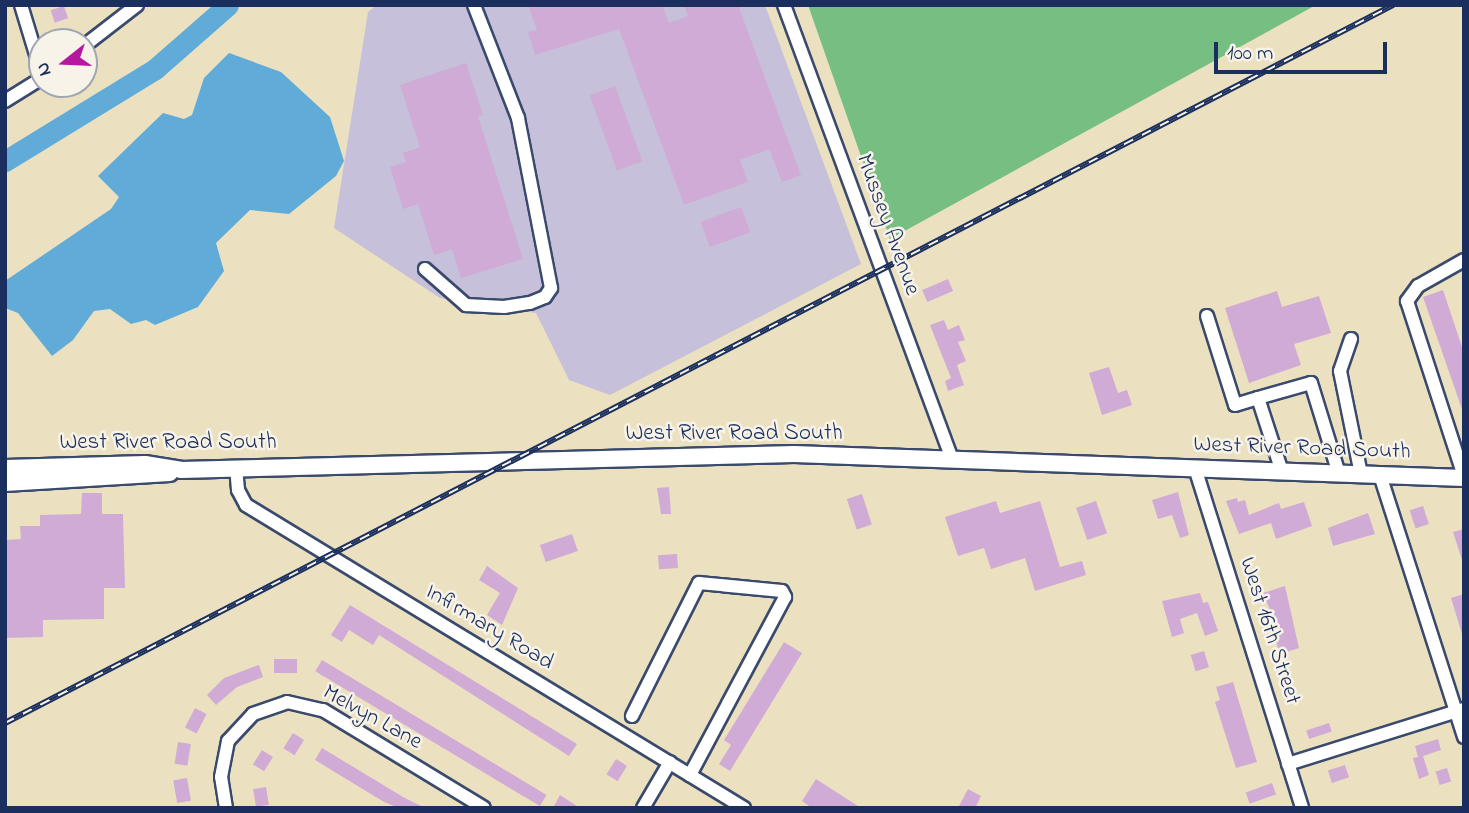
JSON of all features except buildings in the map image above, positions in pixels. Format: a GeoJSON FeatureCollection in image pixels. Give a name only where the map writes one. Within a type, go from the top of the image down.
{"type":"FeatureCollection","features":[{"type":"Feature","properties":{"kind":"main road","name":"West River Road South"},"geometry":{"type":"LineString","coordinates":[[5,468],[145,464],[181,470],[704,454],[1464,477]]}},
{"type":"Feature","properties":{"kind":"main road"},"geometry":{"type":"LineString","coordinates":[[5,483],[145,477],[181,470]]}},
{"type":"Feature","properties":{"kind":"street"},"geometry":{"type":"LineString","coordinates":[[21,5],[28,29]]}},
{"type":"Feature","properties":{"kind":"street"},"geometry":{"type":"LineString","coordinates":[[98,35],[137,5]]}},
{"type":"Feature","properties":{"kind":"street"},"geometry":{"type":"LineString","coordinates":[[425,270],[466,304],[504,307],[530,303],[545,296],[551,288],[518,118],[474,5]]}},
{"type":"Feature","properties":{"kind":"street","name":"Mussey Avenue"},"geometry":{"type":"LineString","coordinates":[[783,5],[952,460]]}},
{"type":"Feature","properties":{"kind":"street"},"geometry":{"type":"LineString","coordinates":[[5,101],[28,85]]}},
{"type":"Feature","properties":{"kind":"street"},"geometry":{"type":"LineString","coordinates":[[1464,260],[1418,286],[1407,300],[1464,477]]}},
{"type":"Feature","properties":{"kind":"street"},"geometry":{"type":"LineString","coordinates":[[1206,317],[1235,405],[1311,383],[1339,474]]}},
{"type":"Feature","properties":{"kind":"street"},"geometry":{"type":"LineString","coordinates":[[1351,339],[1340,372],[1361,474]]}},
{"type":"Feature","properties":{"kind":"street"},"geometry":{"type":"LineString","coordinates":[[1258,398],[1283,472]]}},
{"type":"Feature","properties":{"kind":"street","name":"Infirmary Road"},"geometry":{"type":"LineString","coordinates":[[236,467],[238,489],[246,505],[744,808]]}},
{"type":"Feature","properties":{"kind":"street","name":"West 16th Street"},"geometry":{"type":"LineString","coordinates":[[1195,468],[1302,808]]}},
{"type":"Feature","properties":{"kind":"street"},"geometry":{"type":"LineString","coordinates":[[1380,475],[1460,710],[1464,737]]}},
{"type":"Feature","properties":{"kind":"street"},"geometry":{"type":"LineString","coordinates":[[632,716],[699,583],[782,592],[785,597],[690,775]]}},
{"type":"Feature","properties":{"kind":"street","name":"Melvyn Lane"},"geometry":{"type":"LineString","coordinates":[[226,808],[221,777],[228,741],[253,714],[287,702],[323,709],[484,808]]}},
{"type":"Feature","properties":{"kind":"street"},"geometry":{"type":"LineString","coordinates":[[1288,764],[1460,710]]}},
{"type":"Feature","properties":{"kind":"street"},"geometry":{"type":"LineString","coordinates":[[643,808],[670,762]]}},
{"type":"Feature","properties":{"kind":"shaded area"},"geometry":{"type":"Polygon","coordinates":[[[377,5],[765,5],[861,264],[610,395],[569,380],[536,313],[440,298],[334,228],[368,12],[377,5]]]}},
{"type":"Feature","properties":{"kind":"green space"},"geometry":{"type":"Polygon","coordinates":[[[808,5],[1316,5],[890,239],[808,5]]]}},
{"type":"Feature","properties":{"kind":"water"},"geometry":{"type":"Polygon","coordinates":[[[229,53],[281,72],[330,117],[344,161],[336,176],[289,214],[250,210],[216,243],[224,271],[198,307],[155,325],[146,320],[131,324],[110,309],[94,311],[73,340],[52,356],[18,313],[5,308],[5,281],[111,209],[119,197],[98,176],[163,113],[184,119],[192,115],[204,78],[229,53]]]}},
{"type":"Feature","properties":{"kind":"waterway"},"geometry":{"type":"LineString","coordinates":[[5,161],[155,69],[228,5]]}},
{"type":"Feature","properties":{"kind":"railway"},"geometry":{"type":"LineString","coordinates":[[5,723],[1393,5]]}}]}
